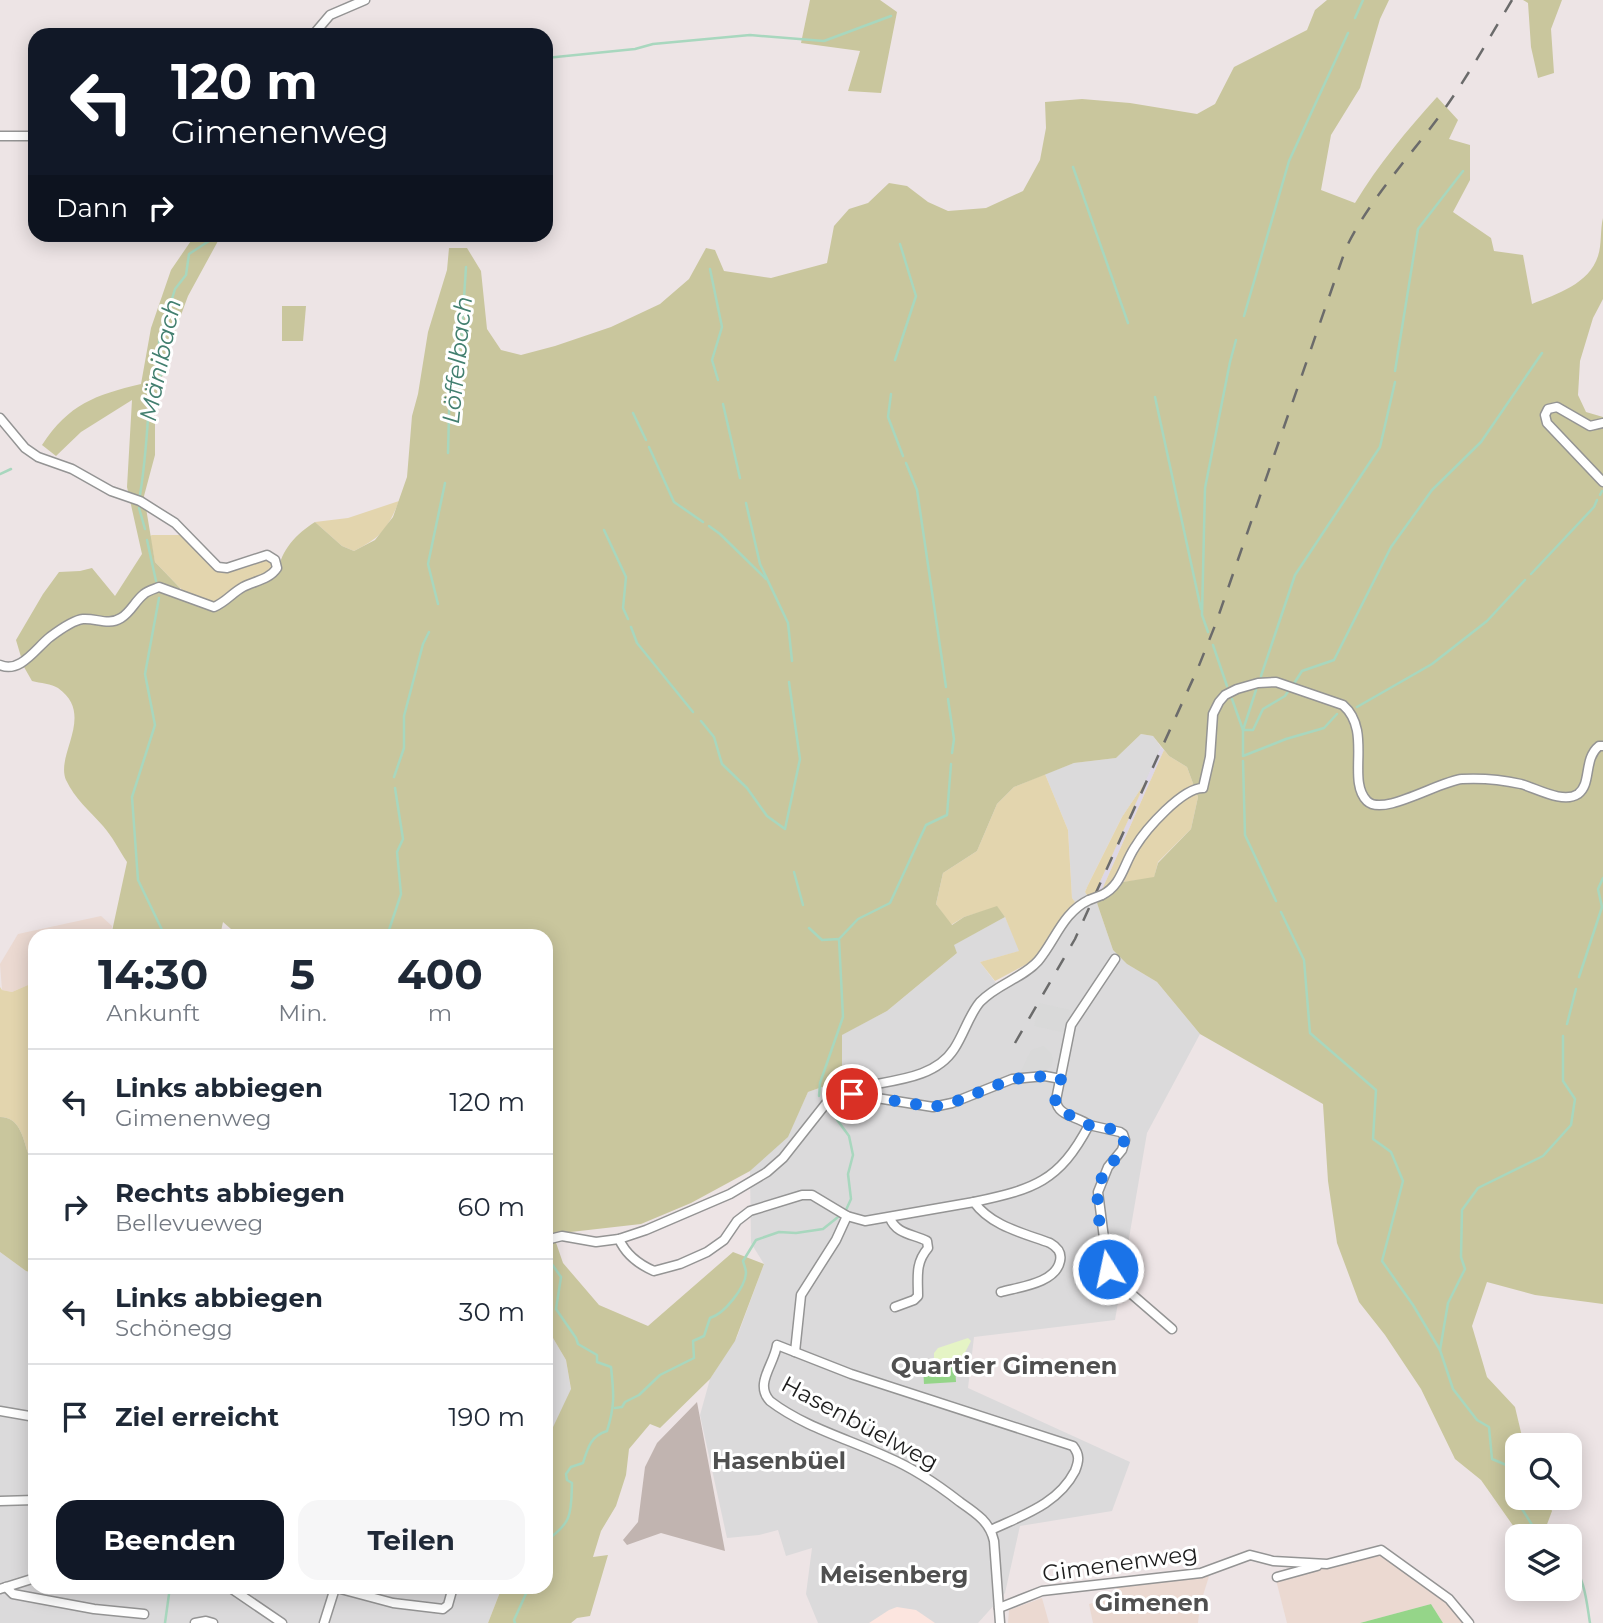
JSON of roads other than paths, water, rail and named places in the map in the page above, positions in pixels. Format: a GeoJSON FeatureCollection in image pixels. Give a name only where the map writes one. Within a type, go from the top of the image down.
{"type":"FeatureCollection","features":[{"type":"Feature","properties":{"kind":"street"},"geometry":{"type":"LineString","coordinates":[[319,28],[330,15],[365,0]]}},
{"type":"Feature","properties":{"kind":"street"},"geometry":{"type":"LineString","coordinates":[[0,136],[28,136]]}},
{"type":"Feature","properties":{"kind":"street"},"geometry":{"type":"LineString","coordinates":[[1603,423],[1590,426],[1557,407],[1548,409],[1545,415],[1547,423],[1603,482]]}},
{"type":"Feature","properties":{"kind":"street"},"geometry":{"type":"LineString","coordinates":[[0,418],[25,448],[38,457],[72,469],[111,491],[140,501],[175,523],[218,567],[227,568],[267,555],[275,560],[276,568],[272,575],[241,588],[215,607],[159,587],[144,594],[136,606],[121,618],[111,622],[85,619],[74,622],[51,636],[26,660],[16,665],[0,665]]}},
{"type":"Feature","properties":{"kind":"street"},"geometry":{"type":"LineString","coordinates":[[852,1094],[857,1088],[915,1075],[945,1060],[954,1050],[978,1004],[999,985],[1037,962],[1070,913],[1116,885],[1135,847],[1157,818],[1195,788],[1203,788],[1210,757],[1213,714],[1219,702],[1237,689],[1258,683],[1276,682],[1343,705],[1351,712],[1356,722],[1363,795],[1377,807],[1459,779],[1521,784],[1570,797],[1578,794],[1584,787],[1592,751],[1601,746]]}},
{"type":"Feature","properties":{"kind":"street"},"geometry":{"type":"LineString","coordinates":[[1115,959],[1071,1025],[1056,1107],[1088,1125],[1123,1133],[1125,1140],[1122,1150],[1102,1177],[1098,1192],[1110,1274],[1172,1329]]}},
{"type":"Feature","properties":{"kind":"street"},"geometry":{"type":"LineString","coordinates":[[553,1238],[562,1236],[596,1242],[619,1239],[730,1194],[767,1172],[783,1158],[828,1101],[852,1094],[933,1107],[952,1103],[1012,1079],[1045,1076],[1061,1079]]}},
{"type":"Feature","properties":{"kind":"street"},"geometry":{"type":"LineString","coordinates":[[619,1239],[624,1250],[634,1260],[654,1271],[680,1265],[707,1252],[724,1240],[737,1221],[750,1211],[802,1195],[813,1195],[847,1216],[865,1222],[1021,1192],[1062,1167],[1088,1125]]}},
{"type":"Feature","properties":{"kind":"street"},"geometry":{"type":"LineString","coordinates":[[974,1202],[980,1211],[993,1220],[1049,1243],[1057,1248],[1061,1255],[1057,1268],[1049,1276],[1035,1283],[1001,1292]]}},
{"type":"Feature","properties":{"kind":"street"},"geometry":{"type":"LineString","coordinates":[[847,1216],[836,1240],[801,1295],[794,1352],[851,1374],[1073,1446],[1078,1452],[1079,1461],[1066,1485],[1054,1497],[1038,1508],[992,1530],[1000,1623]]}},
{"type":"Feature","properties":{"kind":"street"},"geometry":{"type":"LineString","coordinates":[[890,1218],[893,1226],[903,1233],[927,1241],[928,1248],[920,1257],[918,1266],[918,1296],[895,1307]]}},
{"type":"Feature","properties":{"kind":"street","name":"Hasenbüelweg"},"geometry":{"type":"LineString","coordinates":[[794,1352],[778,1345],[763,1385],[765,1395],[770,1401],[830,1434],[888,1457],[921,1475],[979,1516],[992,1530]]}},
{"type":"Feature","properties":{"kind":"street"},"geometry":{"type":"LineString","coordinates":[[0,1411],[28,1416]]}},
{"type":"Feature","properties":{"kind":"street"},"geometry":{"type":"LineString","coordinates":[[0,1501],[28,1500]]}},
{"type":"Feature","properties":{"kind":"street","name":"Gimenenweg"},"geometry":{"type":"LineString","coordinates":[[999,1608],[1042,1591],[1201,1573],[1250,1555],[1273,1560],[1327,1564],[1381,1550],[1444,1596],[1469,1623]]}},
{"type":"Feature","properties":{"kind":"street"},"geometry":{"type":"LineString","coordinates":[[1278,1577],[1327,1564]]}},
{"type":"Feature","properties":{"kind":"street"},"geometry":{"type":"LineString","coordinates":[[3,1588],[28,1580]]}},
{"type":"Feature","properties":{"kind":"street"},"geometry":{"type":"LineString","coordinates":[[3,1588],[13,1594],[144,1615]]}},
{"type":"Feature","properties":{"kind":"street"},"geometry":{"type":"LineString","coordinates":[[239,1594],[282,1623]]}},
{"type":"Feature","properties":{"kind":"street"},"geometry":{"type":"LineString","coordinates":[[324,1623],[332,1594]]}},
{"type":"Feature","properties":{"kind":"street"},"geometry":{"type":"LineString","coordinates":[[358,1594],[393,1603],[443,1609],[448,1605],[451,1594]]}},
{"type":"Feature","properties":{"kind":"street"},"geometry":{"type":"LineString","coordinates":[[195,1623],[214,1623]]}},
{"type":"Feature","properties":{"kind":"waterway"},"geometry":{"type":"LineString","coordinates":[[1355,18],[1363,0]]}},
{"type":"Feature","properties":{"kind":"waterway"},"geometry":{"type":"LineString","coordinates":[[553,57],[750,35],[824,41],[891,16]]}},
{"type":"Feature","properties":{"kind":"waterway"},"geometry":{"type":"LineString","coordinates":[[1244,316],[1289,161],[1348,33]]}},
{"type":"Feature","properties":{"kind":"waterway"},"geometry":{"type":"LineString","coordinates":[[1073,167],[1128,323]]}},
{"type":"Feature","properties":{"kind":"waterway"},"geometry":{"type":"LineString","coordinates":[[1395,371],[1418,229],[1463,171]]}},
{"type":"Feature","properties":{"kind":"waterway","name":"Mänibach"},"geometry":{"type":"LineString","coordinates":[[140,495],[150,387],[163,373],[159,341],[175,289],[186,275],[189,254],[207,242]]}},
{"type":"Feature","properties":{"kind":"waterway"},"geometry":{"type":"LineString","coordinates":[[895,360],[916,296],[900,244]]}},
{"type":"Feature","properties":{"kind":"waterway","name":"Löffelbach"},"geometry":{"type":"LineString","coordinates":[[448,453],[450,374],[461,344],[466,267]]}},
{"type":"Feature","properties":{"kind":"waterway"},"geometry":{"type":"LineString","coordinates":[[710,269],[722,327],[712,360],[718,380]]}},
{"type":"Feature","properties":{"kind":"waterway"},"geometry":{"type":"LineString","coordinates":[[1208,632],[1202,615],[1205,488],[1236,340]]}},
{"type":"Feature","properties":{"kind":"waterway"},"geometry":{"type":"LineString","coordinates":[[1293,685],[1302,671],[1334,660],[1391,547],[1432,490],[1481,442],[1542,353]]}},
{"type":"Feature","properties":{"kind":"waterway"},"geometry":{"type":"LineString","coordinates":[[1261,676],[1295,575],[1380,447],[1395,382]]}},
{"type":"Feature","properties":{"kind":"waterway"},"geometry":{"type":"LineString","coordinates":[[891,394],[888,417],[903,456]]}},
{"type":"Feature","properties":{"kind":"waterway"},"geometry":{"type":"LineString","coordinates":[[1155,397],[1201,609]]}},
{"type":"Feature","properties":{"kind":"waterway"},"geometry":{"type":"LineString","coordinates":[[723,404],[740,478]]}},
{"type":"Feature","properties":{"kind":"waterway"},"geometry":{"type":"LineString","coordinates":[[633,413],[646,440]]}},
{"type":"Feature","properties":{"kind":"waterway"},"geometry":{"type":"LineString","coordinates":[[649,447],[674,502],[703,522]]}},
{"type":"Feature","properties":{"kind":"waterway"},"geometry":{"type":"LineString","coordinates":[[906,463],[917,490],[946,687]]}},
{"type":"Feature","properties":{"kind":"waterway"},"geometry":{"type":"LineString","coordinates":[[0,474],[11,469]]}},
{"type":"Feature","properties":{"kind":"waterway","name":"Löffelbach"},"geometry":{"type":"LineString","coordinates":[[438,604],[428,564],[445,483]]}},
{"type":"Feature","properties":{"kind":"waterway"},"geometry":{"type":"LineString","coordinates":[[1600,495],[1602,491]]}},
{"type":"Feature","properties":{"kind":"waterway"},"geometry":{"type":"LineString","coordinates":[[1531,574],[1594,507],[1597,500]]}},
{"type":"Feature","properties":{"kind":"waterway"},"geometry":{"type":"LineString","coordinates":[[746,503],[760,564],[788,623],[792,661]]}},
{"type":"Feature","properties":{"kind":"waterway","name":"Mänibach"},"geometry":{"type":"LineString","coordinates":[[139,508],[145,529]]}},
{"type":"Feature","properties":{"kind":"waterway"},"geometry":{"type":"LineString","coordinates":[[709,526],[766,579]]}},
{"type":"Feature","properties":{"kind":"waterway"},"geometry":{"type":"LineString","coordinates":[[604,530],[626,577],[623,608],[628,619]]}},
{"type":"Feature","properties":{"kind":"waterway","name":"Mänibach"},"geometry":{"type":"LineString","coordinates":[[147,540],[156,581]]}},
{"type":"Feature","properties":{"kind":"waterway"},"geometry":{"type":"LineString","coordinates":[[1357,707],[1432,664],[1487,621],[1525,580]]}},
{"type":"Feature","properties":{"kind":"waterway","name":"Mänibach"},"geometry":{"type":"LineString","coordinates":[[159,598],[145,674],[155,725],[132,797],[138,880],[162,929]]}},
{"type":"Feature","properties":{"kind":"waterway"},"geometry":{"type":"LineString","coordinates":[[631,627],[637,643],[693,712]]}},
{"type":"Feature","properties":{"kind":"waterway","name":"Löffelbach"},"geometry":{"type":"LineString","coordinates":[[394,777],[404,748],[404,716],[423,644],[429,632]]}},
{"type":"Feature","properties":{"kind":"waterway"},"geometry":{"type":"LineString","coordinates":[[1213,645],[1227,686]]}},
{"type":"Feature","properties":{"kind":"waterway"},"geometry":{"type":"LineString","coordinates":[[701,721],[714,737],[722,764],[747,788],[767,816],[785,829],[800,759],[789,682]]}},
{"type":"Feature","properties":{"kind":"waterway"},"geometry":{"type":"LineString","coordinates":[[1256,690],[1243,730],[1253,730],[1263,709],[1285,696],[1289,690]]}},
{"type":"Feature","properties":{"kind":"waterway"},"geometry":{"type":"LineString","coordinates":[[948,699],[954,739],[952,753]]}},
{"type":"Feature","properties":{"kind":"waterway"},"geometry":{"type":"LineString","coordinates":[[1232,699],[1243,730],[1243,756],[1324,728],[1337,714]]}},
{"type":"Feature","properties":{"kind":"waterway"},"geometry":{"type":"LineString","coordinates":[[1243,761],[1245,835],[1276,901]]}},
{"type":"Feature","properties":{"kind":"waterway"},"geometry":{"type":"LineString","coordinates":[[839,939],[858,919],[890,903],[926,825],[947,815],[951,764]]}},
{"type":"Feature","properties":{"kind":"waterway","name":"Löffelbach"},"geometry":{"type":"LineString","coordinates":[[389,929],[401,894],[397,852],[403,839],[395,788]]}},
{"type":"Feature","properties":{"kind":"waterway"},"geometry":{"type":"LineString","coordinates":[[794,872],[803,905]]}},
{"type":"Feature","properties":{"kind":"waterway"},"geometry":{"type":"LineString","coordinates":[[1579,977],[1602,907],[1598,889],[1603,878]]}},
{"type":"Feature","properties":{"kind":"waterway"},"geometry":{"type":"LineString","coordinates":[[1281,912],[1304,960],[1310,1033],[1376,1090],[1373,1139],[1391,1152],[1403,1181],[1382,1261],[1440,1350],[1453,1389],[1477,1420],[1489,1427],[1492,1459],[1511,1467],[1512,1493],[1531,1524]]}},
{"type":"Feature","properties":{"kind":"waterway"},"geometry":{"type":"LineString","coordinates":[[809,928],[822,940],[839,939],[843,1017],[820,1083],[819,1096]]}},
{"type":"Feature","properties":{"kind":"waterway"},"geometry":{"type":"LineString","coordinates":[[1567,1024],[1576,989]]}},
{"type":"Feature","properties":{"kind":"waterway"},"geometry":{"type":"LineString","coordinates":[[1440,1350],[1448,1303],[1465,1269],[1461,1257],[1462,1210],[1478,1188],[1543,1156],[1571,1125],[1575,1099],[1563,1081],[1563,1036]]}},
{"type":"Feature","properties":{"kind":"waterway"},"geometry":{"type":"LineString","coordinates":[[832,1113],[849,1136],[853,1155],[848,1174],[851,1199],[846,1210]]}},
{"type":"Feature","properties":{"kind":"waterway"},"geometry":{"type":"LineString","coordinates":[[615,1408],[622,1407],[625,1402],[639,1395],[660,1375],[694,1358],[693,1341],[704,1336],[710,1318],[727,1306],[742,1286],[746,1273],[743,1261],[756,1240],[779,1232],[796,1233],[823,1229],[838,1217]]}},
{"type":"Feature","properties":{"kind":"waterway"},"geometry":{"type":"LineString","coordinates":[[553,1266],[561,1277],[556,1309],[578,1344],[597,1355],[597,1362],[611,1367],[613,1400],[607,1431],[594,1439],[583,1463],[571,1467],[566,1474],[567,1480],[572,1483],[571,1509],[562,1528],[553,1536]]}},
{"type":"Feature","properties":{"kind":"waterway"},"geometry":{"type":"LineString","coordinates":[[1582,1583],[1590,1623]]}},
{"type":"Feature","properties":{"kind":"waterway","name":"Mänibach"},"geometry":{"type":"LineString","coordinates":[[165,1623],[169,1594]]}},
{"type":"Feature","properties":{"kind":"waterway"},"geometry":{"type":"LineString","coordinates":[[515,1623],[526,1594]]}},
{"type":"Feature","properties":{"kind":"railway"},"geometry":{"type":"LineString","coordinates":[[1015,1043],[1075,939],[1198,668],[1346,248],[1377,197],[1458,89],[1512,0]]}},
{"type":"Feature","properties":{"kind":"district","name":"Quartier Gimenen"},"geometry":{"type":"Point","coordinates":[1004,1365]}},
{"type":"Feature","properties":{"kind":"district","name":"Hasenbüel"},"geometry":{"type":"Point","coordinates":[779,1460]}},
{"type":"Feature","properties":{"kind":"district","name":"Meisenberg"},"geometry":{"type":"Point","coordinates":[894,1574]}},
{"type":"Feature","properties":{"kind":"district","name":"Gimenen"},"geometry":{"type":"Point","coordinates":[1152,1602]}}]}
